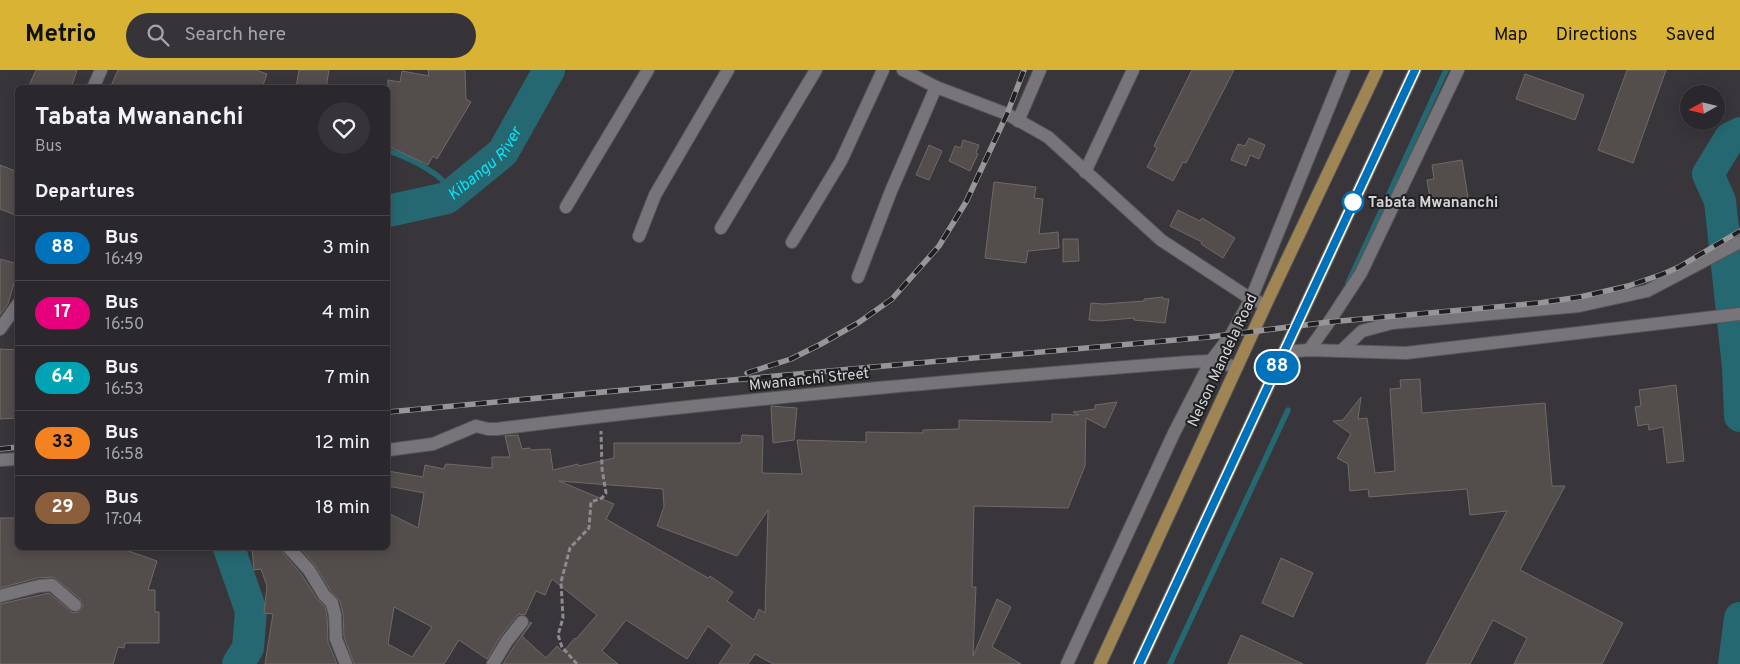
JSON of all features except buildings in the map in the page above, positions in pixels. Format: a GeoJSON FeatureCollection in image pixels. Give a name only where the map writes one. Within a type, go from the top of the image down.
{"type":"FeatureCollection","features":[{"type":"Feature","properties":{"kind":"main road","name":"Nelson Mandela Road"},"geometry":{"type":"LineString","coordinates":[[1100,664],[1266,304],[1377,70]]}},
{"type":"Feature","properties":{"kind":"main road"},"geometry":{"type":"LineString","coordinates":[[1139,664],[1415,70]]}},
{"type":"Feature","properties":{"kind":"street"},"geometry":{"type":"LineString","coordinates":[[94,85],[101,70]]}},
{"type":"Feature","properties":{"kind":"street"},"geometry":{"type":"LineString","coordinates":[[566,207],[648,70]]}},
{"type":"Feature","properties":{"kind":"street"},"geometry":{"type":"LineString","coordinates":[[638,236],[655,194],[728,70]]}},
{"type":"Feature","properties":{"kind":"street"},"geometry":{"type":"LineString","coordinates":[[720,228],[816,70]]}},
{"type":"Feature","properties":{"kind":"street"},"geometry":{"type":"LineString","coordinates":[[792,242],[841,161],[883,70]]}},
{"type":"Feature","properties":{"kind":"street"},"geometry":{"type":"LineString","coordinates":[[903,70],[936,87],[1007,114],[1048,137],[1161,240],[1251,299],[1266,304]]}},
{"type":"Feature","properties":{"kind":"street"},"geometry":{"type":"LineString","coordinates":[[1018,120],[1040,70]]}},
{"type":"Feature","properties":{"kind":"street"},"geometry":{"type":"LineString","coordinates":[[1085,172],[1133,70]]}},
{"type":"Feature","properties":{"kind":"street"},"geometry":{"type":"LineString","coordinates":[[1067,664],[1174,433],[1211,361],[1231,335],[1251,299],[1344,70]]}},
{"type":"Feature","properties":{"kind":"street"},"geometry":{"type":"LineString","coordinates":[[1308,350],[1330,322],[1361,273],[1458,70]]}},
{"type":"Feature","properties":{"kind":"street"},"geometry":{"type":"LineString","coordinates":[[858,277],[891,191],[936,87]]}},
{"type":"Feature","properties":{"kind":"street"},"geometry":{"type":"LineString","coordinates":[[1341,351],[1362,331],[1392,323],[1579,306],[1647,291],[1740,242]]}},
{"type":"Feature","properties":{"kind":"street"},"geometry":{"type":"LineString","coordinates":[[0,329],[15,308]]}},
{"type":"Feature","properties":{"kind":"street"},"geometry":{"type":"LineString","coordinates":[[1284,352],[1308,350],[1406,353],[1740,314]]}},
{"type":"Feature","properties":{"kind":"street","name":"Mwananchi Street"},"geometry":{"type":"LineString","coordinates":[[390,450],[433,444],[476,426],[497,429],[601,416],[991,378],[1211,361],[1237,367]]}},
{"type":"Feature","properties":{"kind":"street"},"geometry":{"type":"LineString","coordinates":[[0,460],[15,459]]}},
{"type":"Feature","properties":{"kind":"street"},"geometry":{"type":"LineString","coordinates":[[291,550],[309,570],[332,603],[335,615],[336,638],[346,664]]}},
{"type":"Feature","properties":{"kind":"street"},"geometry":{"type":"LineString","coordinates":[[0,596],[39,586],[52,585],[75,605]]}},
{"type":"Feature","properties":{"kind":"street"},"geometry":{"type":"LineString","coordinates":[[493,664],[507,641],[522,622]]}},
{"type":"Feature","properties":{"kind":"path"},"geometry":{"type":"LineString","coordinates":[[577,664],[562,647],[558,635],[563,618],[561,582],[570,548],[589,528],[590,502],[602,498],[606,493],[601,452],[601,416]]}},
{"type":"Feature","properties":{"kind":"waterway","name":"Kibangu River"},"geometry":{"type":"LineString","coordinates":[[390,211],[447,198],[503,152],[549,70]]}},
{"type":"Feature","properties":{"kind":"waterway"},"geometry":{"type":"LineString","coordinates":[[1348,283],[1446,70]]}},
{"type":"Feature","properties":{"kind":"waterway"},"geometry":{"type":"LineString","coordinates":[[1740,133],[1730,138],[1708,174],[1720,201],[1738,367],[1740,416]]}},
{"type":"Feature","properties":{"kind":"waterway"},"geometry":{"type":"LineString","coordinates":[[390,152],[434,173],[446,184],[450,194],[447,198]]}},
{"type":"Feature","properties":{"kind":"waterway"},"geometry":{"type":"LineString","coordinates":[[1170,664],[1288,410]]}},
{"type":"Feature","properties":{"kind":"waterway","name":"Kibangu River"},"geometry":{"type":"LineString","coordinates":[[230,550],[251,611],[248,648],[238,664]]}},
{"type":"Feature","properties":{"kind":"waterway"},"geometry":{"type":"LineString","coordinates":[[1734,664],[1740,618]]}},
{"type":"Feature","properties":{"kind":"railway"},"geometry":{"type":"LineString","coordinates":[[747,373],[791,359],[821,344],[858,323],[892,299],[939,246],[966,202],[1007,114],[1024,70]]}},
{"type":"Feature","properties":{"kind":"railway"},"geometry":{"type":"LineString","coordinates":[[390,412],[1209,337],[1329,322],[1539,303],[1580,297],[1628,286],[1663,274],[1679,267],[1740,231]]}},
{"type":"Feature","properties":{"kind":"railway"},"geometry":{"type":"LineString","coordinates":[[0,449],[15,447]]}},
{"type":"Feature","properties":{"kind":"bus line","name":"88"},"geometry":{"type":"LineString","coordinates":[[1139,664],[1415,70]]}},
{"type":"Feature","properties":{"kind":"place","name":"Tabata Mwananchi"},"geometry":{"type":"Point","coordinates":[1353,202]}}]}
